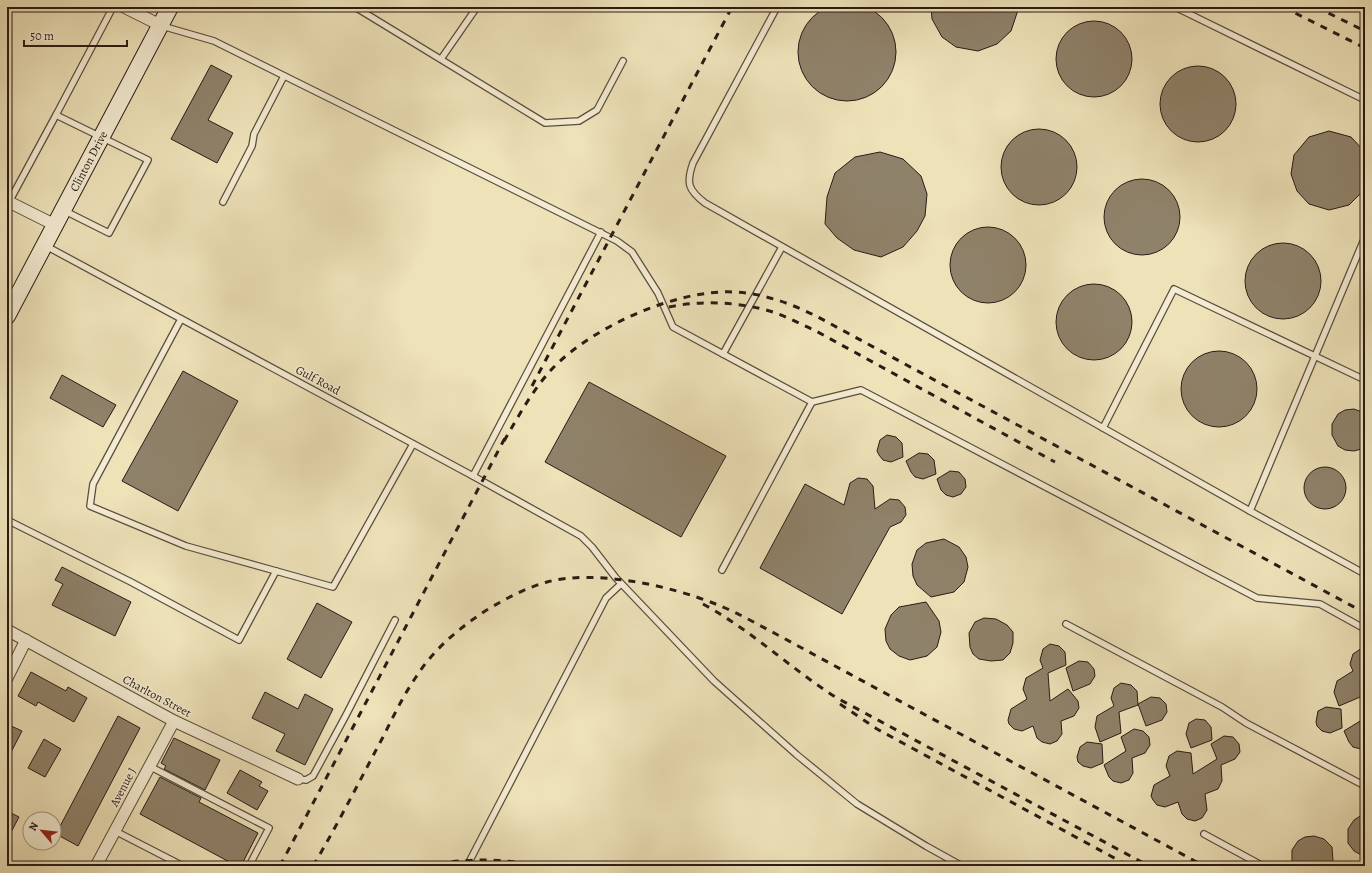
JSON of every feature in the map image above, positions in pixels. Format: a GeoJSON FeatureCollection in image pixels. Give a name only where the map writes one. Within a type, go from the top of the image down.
{"type":"FeatureCollection","features":[{"type":"Feature","properties":{"kind":"main road","name":"Clinton Drive"},"geometry":{"type":"LineString","coordinates":[[7,316],[170,7]]}},
{"type":"Feature","properties":{"kind":"street"},"geometry":{"type":"LineString","coordinates":[[124,7],[160,25]]}},
{"type":"Feature","properties":{"kind":"street"},"geometry":{"type":"LineString","coordinates":[[8,202],[55,225]]}},
{"type":"Feature","properties":{"kind":"street","name":"Charlton Street"},"geometry":{"type":"LineString","coordinates":[[7,630],[174,721],[298,779]]}},
{"type":"Feature","properties":{"kind":"street"},"geometry":{"type":"LineString","coordinates":[[7,678],[26,640]]}},
{"type":"Feature","properties":{"kind":"street","name":"Avenue J"},"geometry":{"type":"LineString","coordinates":[[96,866],[174,721]]}},
{"type":"Feature","properties":{"kind":"lane"},"geometry":{"type":"LineString","coordinates":[[8,202],[113,7]]}},
{"type":"Feature","properties":{"kind":"lane"},"geometry":{"type":"LineString","coordinates":[[355,7],[545,123],[579,121],[597,110],[623,61]]}},
{"type":"Feature","properties":{"kind":"lane"},"geometry":{"type":"LineString","coordinates":[[441,59],[477,7]]}},
{"type":"Feature","properties":{"kind":"lane"},"geometry":{"type":"LineString","coordinates":[[777,7],[693,163],[689,176],[690,187],[697,197],[782,247],[1250,511],[1365,574]]}},
{"type":"Feature","properties":{"kind":"lane"},"geometry":{"type":"LineString","coordinates":[[1175,7],[1365,100]]}},
{"type":"Feature","properties":{"kind":"lane"},"geometry":{"type":"LineString","coordinates":[[160,25],[214,41],[601,232],[632,252],[658,293],[673,327],[812,402],[861,390],[1257,598],[1320,604],[1365,628]]}},
{"type":"Feature","properties":{"kind":"lane"},"geometry":{"type":"LineString","coordinates":[[223,202],[252,146],[254,134],[284,76]]}},
{"type":"Feature","properties":{"kind":"lane"},"geometry":{"type":"LineString","coordinates":[[56,115],[102,136],[148,160],[109,233],[63,210]]}},
{"type":"Feature","properties":{"kind":"lane"},"geometry":{"type":"LineString","coordinates":[[473,476],[601,232]]}},
{"type":"Feature","properties":{"kind":"lane"},"geometry":{"type":"LineString","coordinates":[[1250,511],[1365,237]]}},
{"type":"Feature","properties":{"kind":"lane","name":"Gulf Road"},"geometry":{"type":"LineString","coordinates":[[44,245],[473,476],[581,536],[592,547],[621,584],[714,681],[803,760],[857,804],[962,866]]}},
{"type":"Feature","properties":{"kind":"lane"},"geometry":{"type":"LineString","coordinates":[[724,354],[782,247]]}},
{"type":"Feature","properties":{"kind":"lane"},"geometry":{"type":"LineString","coordinates":[[1104,428],[1174,289],[1365,380]]}},
{"type":"Feature","properties":{"kind":"lane"},"geometry":{"type":"LineString","coordinates":[[180,319],[93,484],[90,506],[186,546],[333,587],[413,444]]}},
{"type":"Feature","properties":{"kind":"lane"},"geometry":{"type":"LineString","coordinates":[[722,570],[812,402]]}},
{"type":"Feature","properties":{"kind":"lane"},"geometry":{"type":"LineString","coordinates":[[7,520],[131,582],[239,640],[276,571]]}},
{"type":"Feature","properties":{"kind":"lane"},"geometry":{"type":"LineString","coordinates":[[468,866],[606,598],[621,584]]}},
{"type":"Feature","properties":{"kind":"lane"},"geometry":{"type":"LineString","coordinates":[[298,779],[306,780],[313,776],[346,717],[395,620]]}},
{"type":"Feature","properties":{"kind":"lane"},"geometry":{"type":"LineString","coordinates":[[1066,624],[1222,707],[1246,722],[1365,786]]}},
{"type":"Feature","properties":{"kind":"lane"},"geometry":{"type":"LineString","coordinates":[[149,766],[270,828],[249,866]]}},
{"type":"Feature","properties":{"kind":"lane"},"geometry":{"type":"LineString","coordinates":[[115,830],[183,866]]}},
{"type":"Feature","properties":{"kind":"lane"},"geometry":{"type":"LineString","coordinates":[[1204,834],[1263,866]]}},
{"type":"Feature","properties":{"kind":"building"},"geometry":{"type":"Polygon","coordinates":[[[847,3],[866,7],[881,18],[892,33],[896,52],[892,71],[881,86],[866,97],[847,101],[828,97],[813,86],[802,71],[798,52],[802,33],[813,18],[828,7],[847,3]]]}},
{"type":"Feature","properties":{"kind":"building"},"geometry":{"type":"Polygon","coordinates":[[[931,7],[1019,7],[1011,31],[997,44],[978,51],[956,47],[942,37],[932,19],[931,7]]]}},
{"type":"Feature","properties":{"kind":"building"},"geometry":{"type":"Polygon","coordinates":[[[1087,21],[1101,21],[1115,27],[1126,38],[1132,52],[1132,66],[1129,74],[1121,86],[1115,91],[1101,97],[1087,97],[1073,91],[1062,80],[1056,66],[1056,52],[1062,38],[1073,27],[1087,21]]]}},
{"type":"Feature","properties":{"kind":"building"},"geometry":{"type":"Polygon","coordinates":[[[211,65],[232,76],[208,120],[233,133],[217,163],[171,139],[211,65]]]}},
{"type":"Feature","properties":{"kind":"building"},"geometry":{"type":"Polygon","coordinates":[[[1191,66],[1205,66],[1219,72],[1230,83],[1236,97],[1236,111],[1233,119],[1225,131],[1219,136],[1205,142],[1191,142],[1177,136],[1166,125],[1160,111],[1160,97],[1166,83],[1177,72],[1191,66]]]}},
{"type":"Feature","properties":{"kind":"building"},"geometry":{"type":"Polygon","coordinates":[[[1032,129],[1046,129],[1054,131],[1060,135],[1071,146],[1075,152],[1077,167],[1075,182],[1066,194],[1054,203],[1046,205],[1032,205],[1024,203],[1018,199],[1007,188],[1003,182],[1001,174],[1001,160],[1003,152],[1007,146],[1018,135],[1024,131],[1032,129]]]}},
{"type":"Feature","properties":{"kind":"building"},"geometry":{"type":"Polygon","coordinates":[[[1329,131],[1351,137],[1364,151],[1365,189],[1349,205],[1329,210],[1309,204],[1297,191],[1291,174],[1294,155],[1309,137],[1329,131]]]}},
{"type":"Feature","properties":{"kind":"building"},"geometry":{"type":"Polygon","coordinates":[[[880,152],[903,159],[921,176],[927,194],[925,216],[917,231],[903,247],[881,257],[854,250],[837,238],[825,224],[827,197],[835,173],[855,157],[880,152]]]}},
{"type":"Feature","properties":{"kind":"building"},"geometry":{"type":"Polygon","coordinates":[[[1135,179],[1149,179],[1163,185],[1174,196],[1180,210],[1180,224],[1177,232],[1169,244],[1163,249],[1149,255],[1135,255],[1121,249],[1110,238],[1104,224],[1104,210],[1110,196],[1121,185],[1135,179]]]}},
{"type":"Feature","properties":{"kind":"building"},"geometry":{"type":"Polygon","coordinates":[[[981,227],[995,227],[1003,229],[1009,233],[1020,244],[1024,250],[1026,265],[1024,280],[1015,292],[1003,301],[995,303],[981,303],[973,301],[967,297],[956,286],[952,280],[950,272],[950,258],[952,250],[956,244],[967,233],[973,229],[981,227]]]}},
{"type":"Feature","properties":{"kind":"building"},"geometry":{"type":"Polygon","coordinates":[[[1276,243],[1290,243],[1304,249],[1315,260],[1321,274],[1321,288],[1318,296],[1310,308],[1304,313],[1290,319],[1276,319],[1262,313],[1251,302],[1245,288],[1245,274],[1251,260],[1262,249],[1276,243]]]}},
{"type":"Feature","properties":{"kind":"building"},"geometry":{"type":"Polygon","coordinates":[[[1087,284],[1101,284],[1115,290],[1126,301],[1132,315],[1132,329],[1129,337],[1121,349],[1115,354],[1101,360],[1087,360],[1073,354],[1062,343],[1056,329],[1056,315],[1062,301],[1073,290],[1087,284]]]}},
{"type":"Feature","properties":{"kind":"building"},"geometry":{"type":"Polygon","coordinates":[[[1211,351],[1227,351],[1240,357],[1251,368],[1257,381],[1255,404],[1240,421],[1227,427],[1211,427],[1198,421],[1183,404],[1181,397],[1181,381],[1187,368],[1204,353],[1211,351]]]}},
{"type":"Feature","properties":{"kind":"building"},"geometry":{"type":"Polygon","coordinates":[[[183,371],[238,401],[178,511],[122,481],[183,371]]]}},
{"type":"Feature","properties":{"kind":"building"},"geometry":{"type":"Polygon","coordinates":[[[62,375],[116,405],[103,427],[50,398],[62,375]]]}},
{"type":"Feature","properties":{"kind":"building"},"geometry":{"type":"Polygon","coordinates":[[[589,382],[726,456],[681,537],[545,462],[589,382]]]}},
{"type":"Feature","properties":{"kind":"building"},"geometry":{"type":"Polygon","coordinates":[[[1354,409],[1365,413],[1365,448],[1354,451],[1345,450],[1338,446],[1332,435],[1332,424],[1338,414],[1345,410],[1354,409]]]}},
{"type":"Feature","properties":{"kind":"building"},"geometry":{"type":"Polygon","coordinates":[[[887,435],[896,437],[902,443],[903,457],[891,462],[883,460],[877,451],[880,440],[887,435]]]}},
{"type":"Feature","properties":{"kind":"building"},"geometry":{"type":"Polygon","coordinates":[[[919,453],[928,454],[934,460],[936,474],[923,479],[915,477],[906,461],[919,453]]]}},
{"type":"Feature","properties":{"kind":"building"},"geometry":{"type":"Polygon","coordinates":[[[1325,467],[1340,473],[1346,488],[1340,503],[1325,509],[1310,503],[1304,488],[1310,473],[1325,467]]]}},
{"type":"Feature","properties":{"kind":"building"},"geometry":{"type":"Polygon","coordinates":[[[950,471],[959,472],[965,479],[966,487],[961,494],[953,497],[946,495],[941,490],[937,479],[950,471]]]}},
{"type":"Feature","properties":{"kind":"building"},"geometry":{"type":"Polygon","coordinates":[[[858,478],[867,479],[873,486],[875,509],[890,499],[899,500],[905,507],[906,515],[901,522],[890,527],[842,614],[760,568],[805,484],[844,505],[850,483],[858,478]]]}},
{"type":"Feature","properties":{"kind":"building"},"geometry":{"type":"Polygon","coordinates":[[[944,539],[959,547],[966,557],[968,567],[964,582],[954,592],[931,597],[917,585],[913,576],[912,564],[917,550],[926,543],[944,539]]]}},
{"type":"Feature","properties":{"kind":"building"},"geometry":{"type":"Polygon","coordinates":[[[62,567],[131,602],[115,636],[52,605],[63,584],[55,580],[62,567]]]}},
{"type":"Feature","properties":{"kind":"building"},"geometry":{"type":"Polygon","coordinates":[[[926,602],[939,621],[941,632],[937,647],[927,656],[910,660],[899,656],[890,649],[886,641],[885,629],[891,615],[899,607],[926,602]]]}},
{"type":"Feature","properties":{"kind":"building"},"geometry":{"type":"Polygon","coordinates":[[[317,603],[352,622],[321,678],[287,659],[317,603]]]}},
{"type":"Feature","properties":{"kind":"building"},"geometry":{"type":"Polygon","coordinates":[[[984,618],[996,619],[1007,625],[1013,632],[1013,643],[1010,653],[1003,660],[991,661],[979,659],[973,654],[970,647],[969,633],[975,622],[984,618]]]}},
{"type":"Feature","properties":{"kind":"building"},"geometry":{"type":"Polygon","coordinates":[[[1050,644],[1059,646],[1065,652],[1066,665],[1048,673],[1050,701],[1068,689],[1078,701],[1079,708],[1074,716],[1061,721],[1062,734],[1057,741],[1050,744],[1042,742],[1037,738],[1033,726],[1022,731],[1014,729],[1009,724],[1008,720],[1011,709],[1027,699],[1023,689],[1026,678],[1043,668],[1040,660],[1043,649],[1050,644]]]}},
{"type":"Feature","properties":{"kind":"building"},"geometry":{"type":"Polygon","coordinates":[[[1365,646],[1365,695],[1339,706],[1334,692],[1337,681],[1353,671],[1350,664],[1353,654],[1365,646]]]}},
{"type":"Feature","properties":{"kind":"building"},"geometry":{"type":"Polygon","coordinates":[[[1079,661],[1088,662],[1094,669],[1095,676],[1090,684],[1073,691],[1066,668],[1079,661]]]}},
{"type":"Feature","properties":{"kind":"building"},"geometry":{"type":"Polygon","coordinates":[[[31,672],[66,691],[68,687],[87,698],[74,722],[38,702],[36,706],[18,696],[31,672]]]}},
{"type":"Feature","properties":{"kind":"building"},"geometry":{"type":"Polygon","coordinates":[[[1121,683],[1131,685],[1137,691],[1138,705],[1119,712],[1121,733],[1100,742],[1095,727],[1097,716],[1114,706],[1111,698],[1114,688],[1121,683]]]}},
{"type":"Feature","properties":{"kind":"building"},"geometry":{"type":"Polygon","coordinates":[[[265,692],[298,709],[305,694],[333,709],[305,765],[276,751],[285,734],[252,718],[265,692]]]}},
{"type":"Feature","properties":{"kind":"building"},"geometry":{"type":"Polygon","coordinates":[[[1151,697],[1160,698],[1166,704],[1167,712],[1162,720],[1146,726],[1138,704],[1151,697]]]}},
{"type":"Feature","properties":{"kind":"building"},"geometry":{"type":"Polygon","coordinates":[[[1326,707],[1341,709],[1342,728],[1330,733],[1322,731],[1317,726],[1316,722],[1318,711],[1326,707]]]}},
{"type":"Feature","properties":{"kind":"building"},"geometry":{"type":"Polygon","coordinates":[[[118,716],[140,728],[78,846],[62,837],[62,823],[118,716]]]}},
{"type":"Feature","properties":{"kind":"building"},"geometry":{"type":"Polygon","coordinates":[[[1365,718],[1365,750],[1353,747],[1344,731],[1365,718]]]}},
{"type":"Feature","properties":{"kind":"building"},"geometry":{"type":"Polygon","coordinates":[[[1196,719],[1205,720],[1211,727],[1212,740],[1191,748],[1186,734],[1189,723],[1196,719]]]}},
{"type":"Feature","properties":{"kind":"building"},"geometry":{"type":"Polygon","coordinates":[[[7,724],[22,731],[7,760],[7,724]]]}},
{"type":"Feature","properties":{"kind":"building"},"geometry":{"type":"Polygon","coordinates":[[[1134,729],[1143,731],[1149,737],[1150,745],[1145,753],[1132,758],[1133,773],[1129,780],[1121,783],[1113,781],[1109,777],[1104,765],[1126,751],[1121,737],[1134,729]]]}},
{"type":"Feature","properties":{"kind":"building"},"geometry":{"type":"Polygon","coordinates":[[[1224,736],[1233,737],[1239,744],[1240,752],[1235,759],[1221,765],[1222,781],[1218,789],[1205,794],[1207,810],[1202,818],[1195,821],[1187,819],[1182,814],[1178,802],[1165,807],[1157,805],[1151,796],[1154,785],[1170,776],[1166,766],[1169,756],[1177,751],[1191,753],[1193,774],[1217,759],[1211,744],[1224,736]]]}},
{"type":"Feature","properties":{"kind":"building"},"geometry":{"type":"Polygon","coordinates":[[[174,738],[220,760],[205,790],[164,769],[166,766],[161,763],[174,738]]]}},
{"type":"Feature","properties":{"kind":"building"},"geometry":{"type":"Polygon","coordinates":[[[44,739],[61,749],[45,777],[28,768],[44,739]]]}},
{"type":"Feature","properties":{"kind":"building"},"geometry":{"type":"Polygon","coordinates":[[[1087,742],[1102,744],[1103,763],[1091,768],[1083,766],[1078,762],[1077,757],[1080,747],[1087,742]]]}},
{"type":"Feature","properties":{"kind":"building"},"geometry":{"type":"Polygon","coordinates":[[[240,770],[262,782],[259,786],[268,791],[257,810],[227,793],[240,770]]]}},
{"type":"Feature","properties":{"kind":"building"},"geometry":{"type":"Polygon","coordinates":[[[160,777],[201,798],[199,802],[258,833],[241,866],[237,866],[140,814],[160,777]]]}},
{"type":"Feature","properties":{"kind":"building"},"geometry":{"type":"Polygon","coordinates":[[[7,811],[19,817],[7,840],[7,811]]]}},
{"type":"Feature","properties":{"kind":"building"},"geometry":{"type":"Polygon","coordinates":[[[1365,813],[1365,857],[1354,851],[1348,843],[1348,829],[1354,820],[1365,813]]]}},
{"type":"Feature","properties":{"kind":"building"},"geometry":{"type":"Polygon","coordinates":[[[1314,836],[1324,839],[1332,847],[1333,860],[1330,866],[1292,866],[1292,850],[1298,841],[1305,837],[1314,836]]]}},
{"type":"Feature","properties":{"kind":"railway"},"geometry":{"type":"LineString","coordinates":[[532,386],[732,7]]}},
{"type":"Feature","properties":{"kind":"railway"},"geometry":{"type":"LineString","coordinates":[[1283,7],[1365,48]]}},
{"type":"Feature","properties":{"kind":"railway"},"geometry":{"type":"LineString","coordinates":[[1316,7],[1365,31]]}},
{"type":"Feature","properties":{"kind":"railway"},"geometry":{"type":"LineString","coordinates":[[504,441],[531,395],[551,370],[568,354],[611,326],[635,314],[661,304],[686,297],[711,293],[734,292],[756,294],[788,304],[818,317],[1365,613]]}},
{"type":"Feature","properties":{"kind":"railway"},"geometry":{"type":"LineString","coordinates":[[669,307],[695,303],[721,303],[748,306],[779,314],[816,331],[1055,462]]}},
{"type":"Feature","properties":{"kind":"railway"},"geometry":{"type":"LineString","coordinates":[[280,866],[506,436]]}},
{"type":"Feature","properties":{"kind":"railway"},"geometry":{"type":"LineString","coordinates":[[313,866],[398,707],[423,667],[438,649],[475,618],[515,594],[547,582],[567,578],[588,577],[657,586],[699,598],[733,612],[1204,866]]}},
{"type":"Feature","properties":{"kind":"railway"},"geometry":{"type":"LineString","coordinates":[[703,604],[721,614],[803,675],[837,698],[1149,866]]}},
{"type":"Feature","properties":{"kind":"railway"},"geometry":{"type":"LineString","coordinates":[[840,704],[877,729],[1129,866]]}},
{"type":"Feature","properties":{"kind":"railway"},"geometry":{"type":"LineString","coordinates":[[424,866],[467,860],[497,860],[540,866]]}}]}
